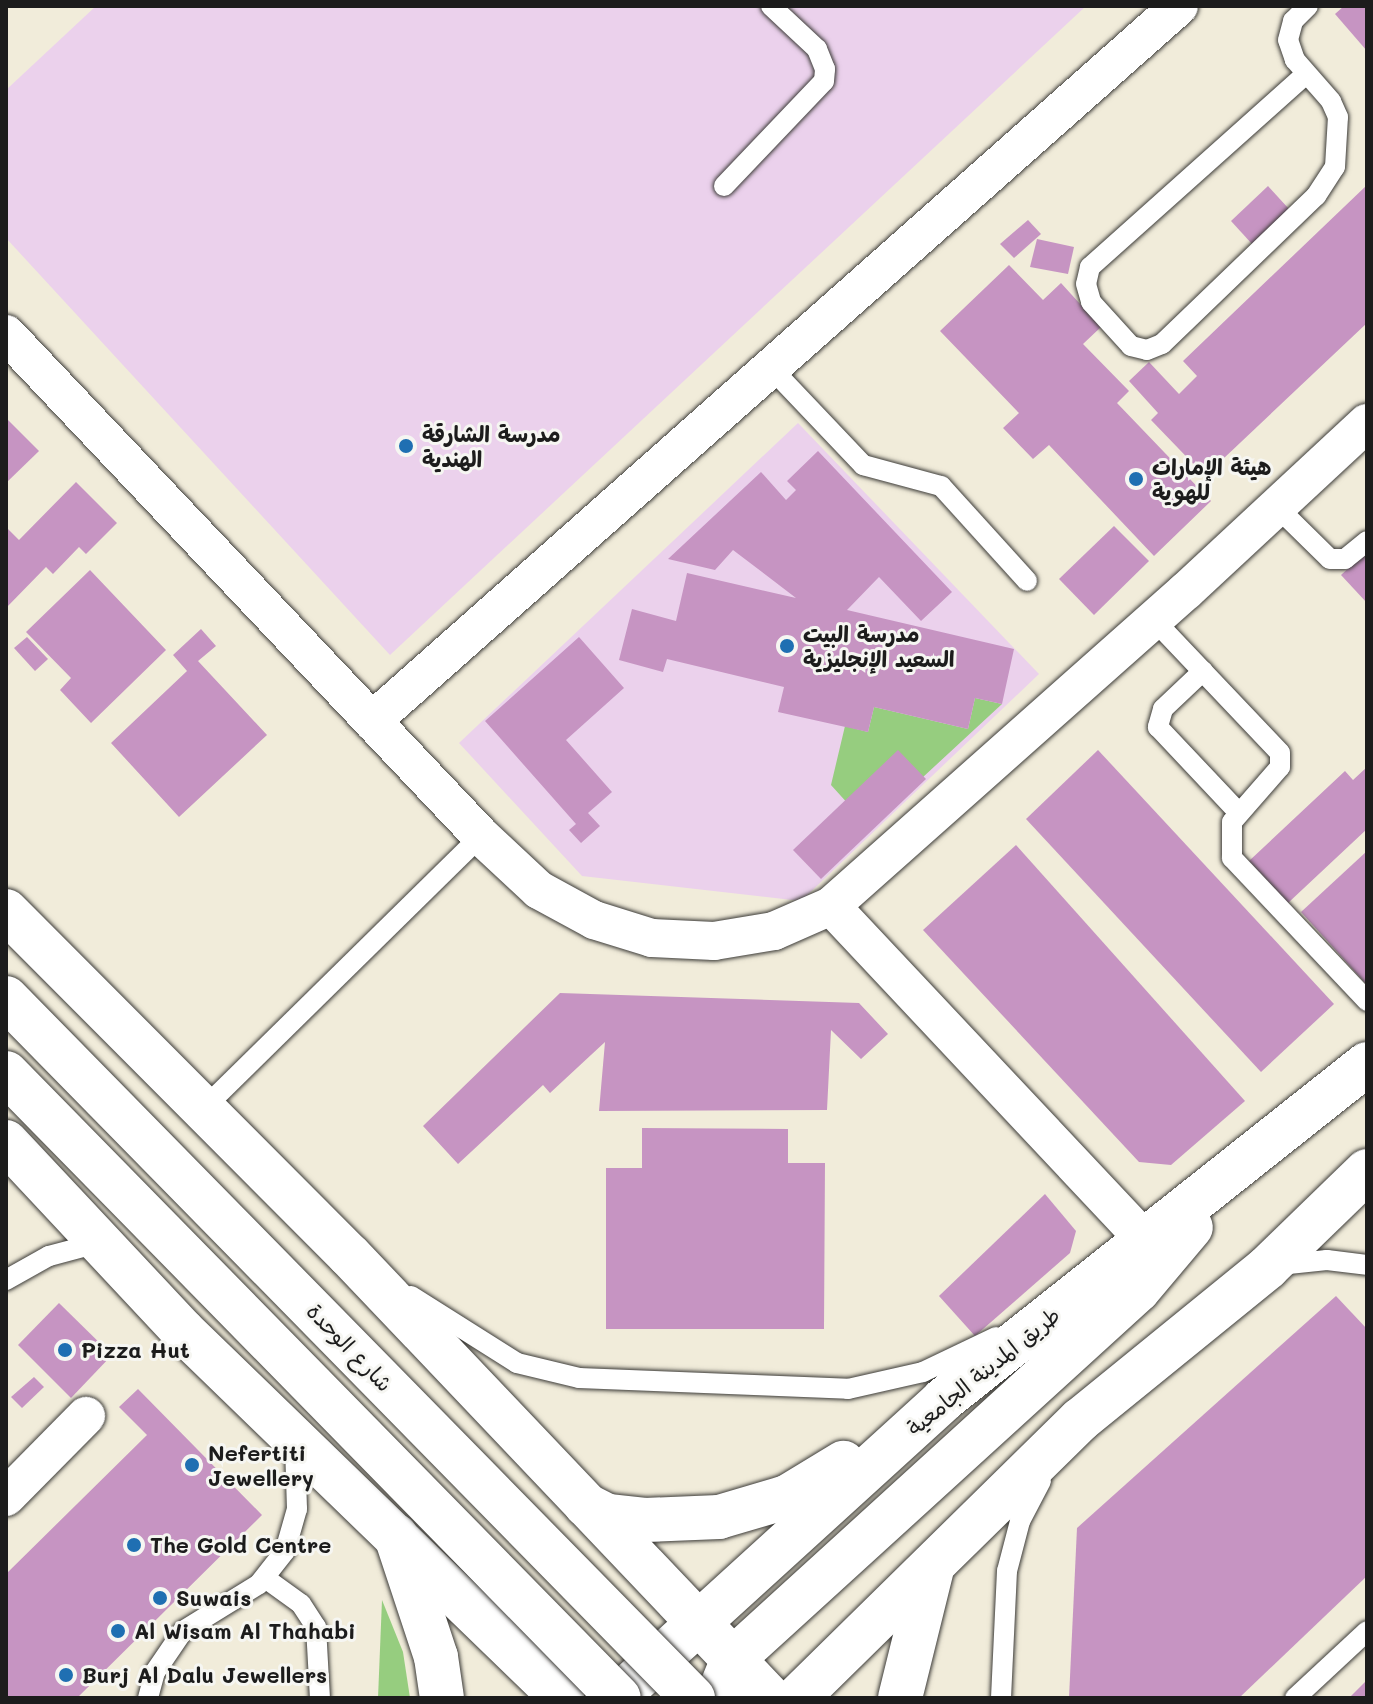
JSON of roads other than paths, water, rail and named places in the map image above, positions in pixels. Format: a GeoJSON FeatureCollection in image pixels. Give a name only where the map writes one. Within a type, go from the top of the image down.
{"type":"FeatureCollection","features":[{"type":"Feature","properties":{"kind":"main road"},"geometry":{"type":"LineString","coordinates":[[6,911],[349,1255],[697,1622],[725,1679],[770,1698]]}},
{"type":"Feature","properties":{"kind":"main road","name":"شارع الوحدة"},"geometry":{"type":"LineString","coordinates":[[6,998],[693,1698]]}},
{"type":"Feature","properties":{"kind":"main road","name":"طريق المدينة الجامعية"},"geometry":{"type":"LineString","coordinates":[[618,1698],[697,1622],[943,1400],[1367,1064]]}},
{"type":"Feature","properties":{"kind":"main road"},"geometry":{"type":"LineString","coordinates":[[6,1073],[618,1698]]}},
{"type":"Feature","properties":{"kind":"main road"},"geometry":{"type":"LineString","coordinates":[[6,1142],[98,1243],[562,1698]]}},
{"type":"Feature","properties":{"kind":"main road"},"geometry":{"type":"LineString","coordinates":[[797,1698],[1080,1420],[1268,1267],[1367,1171]]}},
{"type":"Feature","properties":{"kind":"main road"},"geometry":{"type":"LineString","coordinates":[[725,1679],[1138,1290],[1198,1218],[1223,1178]]}},
{"type":"Feature","properties":{"kind":"main road"},"geometry":{"type":"LineString","coordinates":[[586,1505],[608,1516],[645,1520],[754,1510],[787,1497],[943,1400]]}},
{"type":"Feature","properties":{"kind":"main road"},"geometry":{"type":"LineString","coordinates":[[396,1536],[436,1657],[442,1698]]}},
{"type":"Feature","properties":{"kind":"main road"},"geometry":{"type":"LineString","coordinates":[[900,1698],[933,1564]]}},
{"type":"Feature","properties":{"kind":"main road"},"geometry":{"type":"LineString","coordinates":[[683,1698],[697,1622]]}},
{"type":"Feature","properties":{"kind":"street"},"geometry":{"type":"LineString","coordinates":[[372,721],[1179,6]]}},
{"type":"Feature","properties":{"kind":"street"},"geometry":{"type":"LineString","coordinates":[[6,334],[481,836],[539,890],[594,920],[652,938],[714,941],[759,933],[831,906],[1154,620],[1367,423]]}},
{"type":"Feature","properties":{"kind":"street"},"geometry":{"type":"LineString","coordinates":[[831,906],[1145,1240]]}},
{"type":"Feature","properties":{"kind":"street"},"geometry":{"type":"LineString","coordinates":[[6,1497],[86,1416]]}},
{"type":"Feature","properties":{"kind":"lane"},"geometry":{"type":"LineString","coordinates":[[724,186],[824,81],[825,69],[817,49],[771,6]]}},
{"type":"Feature","properties":{"kind":"lane"},"geometry":{"type":"LineString","coordinates":[[1306,74],[1090,267],[1086,284],[1091,302],[1131,346],[1147,350],[1162,344],[1327,182],[1339,151],[1338,117],[1306,74],[1288,40],[1293,21],[1308,6]]}},
{"type":"Feature","properties":{"kind":"lane"},"geometry":{"type":"LineString","coordinates":[[771,368],[863,465],[941,486],[1027,581]]}},
{"type":"Feature","properties":{"kind":"lane"},"geometry":{"type":"LineString","coordinates":[[1277,507],[1330,559],[1345,559],[1367,541]]}},
{"type":"Feature","properties":{"kind":"lane"},"geometry":{"type":"LineString","coordinates":[[1154,620],[1280,753],[1280,767],[1238,812],[1228,845],[1238,869],[1367,1001]]}},
{"type":"Feature","properties":{"kind":"lane"},"geometry":{"type":"LineString","coordinates":[[1203,671],[1163,709],[1158,727],[1238,812]]}},
{"type":"Feature","properties":{"kind":"lane"},"geometry":{"type":"LineString","coordinates":[[203,1109],[481,836]]}},
{"type":"Feature","properties":{"kind":"lane"},"geometry":{"type":"LineString","coordinates":[[6,1280],[49,1256],[98,1243]]}},
{"type":"Feature","properties":{"kind":"lane"},"geometry":{"type":"LineString","coordinates":[[349,1255],[493,1351],[545,1372],[579,1378],[688,1385],[874,1386],[923,1372],[1061,1307]]}},
{"type":"Feature","properties":{"kind":"lane"},"geometry":{"type":"LineString","coordinates":[[1268,1267],[1327,1260],[1367,1265]]}},
{"type":"Feature","properties":{"kind":"lane"},"geometry":{"type":"LineString","coordinates":[[1001,1698],[1003,1596],[1013,1546],[1030,1498],[1080,1420]]}},
{"type":"Feature","properties":{"kind":"lane"},"geometry":{"type":"LineString","coordinates":[[148,1698],[155,1672],[183,1631],[265,1578],[285,1551],[297,1509],[293,1435]]}},
{"type":"Feature","properties":{"kind":"lane"},"geometry":{"type":"LineString","coordinates":[[265,1578],[301,1604],[316,1627],[320,1698]]}},
{"type":"Feature","properties":{"kind":"lane"},"geometry":{"type":"LineString","coordinates":[[1295,1698],[1367,1631]]}},
{"type":"Feature","properties":{"kind":"place","name":"مدرسة الشارقة الهندية"},"geometry":{"type":"Point","coordinates":[406,446]}},
{"type":"Feature","properties":{"kind":"place","name":"هيئة الإمارات للهوية"},"geometry":{"type":"Point","coordinates":[1136,479]}},
{"type":"Feature","properties":{"kind":"place","name":"مدرسة البيت السعيد الإنجليزية"},"geometry":{"type":"Point","coordinates":[787,646]}},
{"type":"Feature","properties":{"kind":"place","name":"Pizza Hut"},"geometry":{"type":"Point","coordinates":[65,1350]}},
{"type":"Feature","properties":{"kind":"place","name":"Nefertiti Jewellery"},"geometry":{"type":"Point","coordinates":[192,1465]}},
{"type":"Feature","properties":{"kind":"place","name":"The Gold Centre"},"geometry":{"type":"Point","coordinates":[134,1545]}},
{"type":"Feature","properties":{"kind":"place","name":"Suwais"},"geometry":{"type":"Point","coordinates":[160,1598]}},
{"type":"Feature","properties":{"kind":"place","name":"Al Wisam Al Thahabi"},"geometry":{"type":"Point","coordinates":[118,1631]}},
{"type":"Feature","properties":{"kind":"place","name":"Burj Al Dalu Jewellers"},"geometry":{"type":"Point","coordinates":[66,1675]}}]}
